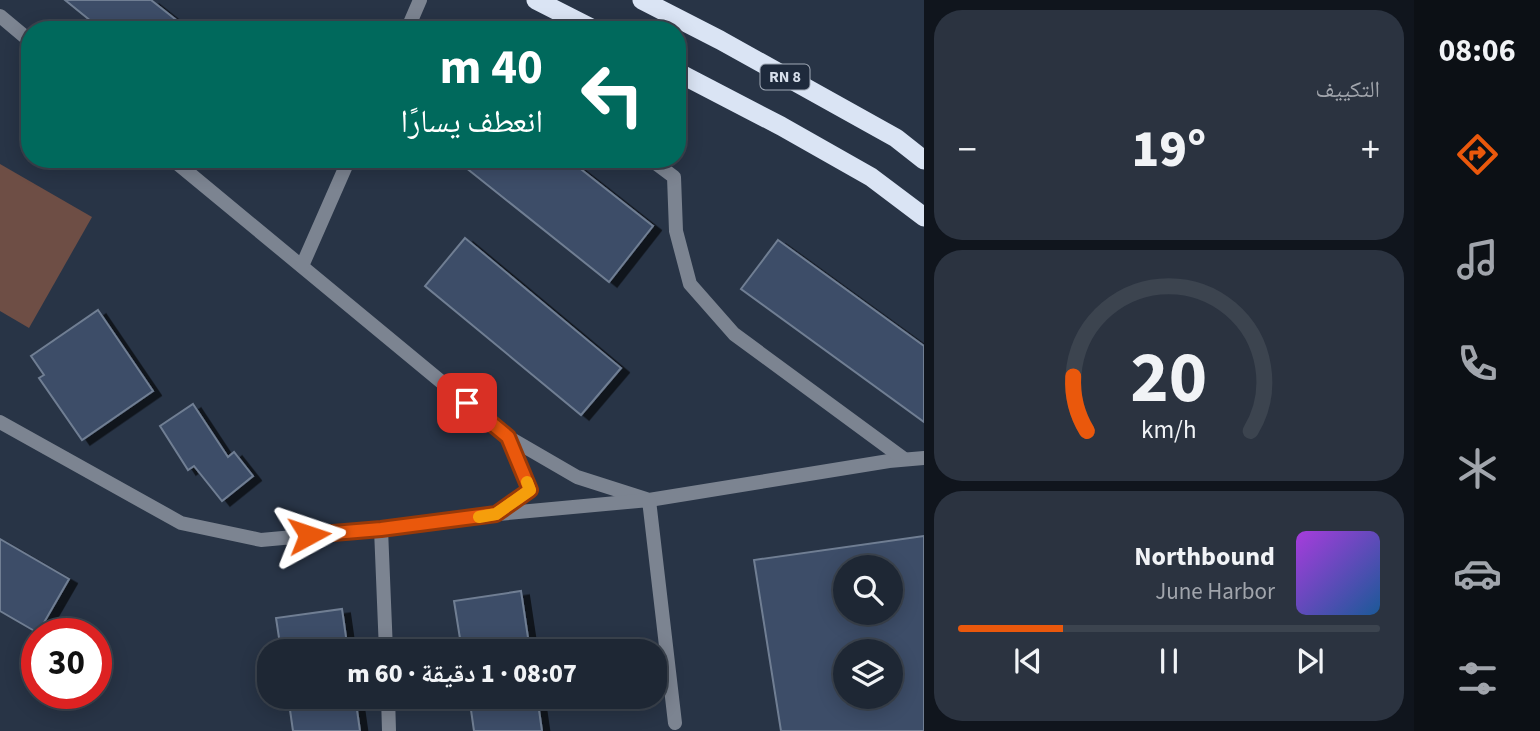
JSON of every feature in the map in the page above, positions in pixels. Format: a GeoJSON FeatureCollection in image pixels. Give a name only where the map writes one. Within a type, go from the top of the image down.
{"type":"FeatureCollection","features":[{"type":"Feature","properties":{"kind":"highway"},"geometry":{"type":"LineString","coordinates":[[536,0],[577,21]]}},
{"type":"Feature","properties":{"kind":"highway","name":"RN 8"},"geometry":{"type":"LineString","coordinates":[[642,0],[683,21]]}},
{"type":"Feature","properties":{"kind":"highway","name":"RN 8"},"geometry":{"type":"LineString","coordinates":[[686,23],[896,138],[924,160]]}},
{"type":"Feature","properties":{"kind":"highway","name":"RN 8"},"geometry":{"type":"LineString","coordinates":[[686,77],[871,177],[924,217]]}},
{"type":"Feature","properties":{"kind":"street"},"geometry":{"type":"LineString","coordinates":[[411,21],[420,0]]}},
{"type":"Feature","properties":{"kind":"street"},"geometry":{"type":"LineString","coordinates":[[0,16],[21,34]]}},
{"type":"Feature","properties":{"kind":"street"},"geometry":{"type":"LineString","coordinates":[[183,168],[508,437],[577,477],[649,499]]}},
{"type":"Feature","properties":{"kind":"street"},"geometry":{"type":"LineString","coordinates":[[302,266],[345,168]]}},
{"type":"Feature","properties":{"kind":"street"},"geometry":{"type":"LineString","coordinates":[[662,168],[674,177],[676,231],[690,284],[734,334],[904,459]]}},
{"type":"Feature","properties":{"kind":"street"},"geometry":{"type":"LineString","coordinates":[[0,422],[181,523],[261,540],[649,499],[924,458]]}},
{"type":"Feature","properties":{"kind":"street"},"geometry":{"type":"LineString","coordinates":[[496,514],[530,490],[508,437]]}},
{"type":"Feature","properties":{"kind":"street"},"geometry":{"type":"LineString","coordinates":[[649,499],[676,723]]}},
{"type":"Feature","properties":{"kind":"street"},"geometry":{"type":"LineString","coordinates":[[381,529],[386,639]]}},
{"type":"Feature","properties":{"kind":"street"},"geometry":{"type":"LineString","coordinates":[[388,709],[389,731]]}},
{"type":"Feature","properties":{"kind":"shaded area"},"geometry":{"type":"Polygon","coordinates":[[[0,164],[92,217],[29,328],[0,311],[0,164]]]}},
{"type":"Feature","properties":{"kind":"building"},"geometry":{"type":"Polygon","coordinates":[[[65,0],[151,0],[178,21],[91,21],[65,0]]]}},
{"type":"Feature","properties":{"kind":"building"},"geometry":{"type":"Polygon","coordinates":[[[466,168],[579,168],[653,226],[609,282],[466,168]]]}},
{"type":"Feature","properties":{"kind":"building"},"geometry":{"type":"Polygon","coordinates":[[[465,238],[621,368],[581,415],[425,286],[465,238]]]}},
{"type":"Feature","properties":{"kind":"building"},"geometry":{"type":"Polygon","coordinates":[[[778,240],[924,346],[924,422],[741,289],[778,240]]]}},
{"type":"Feature","properties":{"kind":"building"},"geometry":{"type":"Polygon","coordinates":[[[98,310],[153,391],[82,440],[39,378],[44,375],[31,356],[98,310]]]}},
{"type":"Feature","properties":{"kind":"building"},"geometry":{"type":"Polygon","coordinates":[[[193,404],[228,457],[234,452],[253,476],[222,501],[194,466],[188,470],[160,426],[193,404]]]}},
{"type":"Feature","properties":{"kind":"building"},"geometry":{"type":"Polygon","coordinates":[[[924,536],[924,731],[781,731],[754,560],[924,536]]]}},
{"type":"Feature","properties":{"kind":"building"},"geometry":{"type":"Polygon","coordinates":[[[0,539],[69,579],[47,618],[21,618],[21,623],[0,611],[0,539]]]}},
{"type":"Feature","properties":{"kind":"building"},"geometry":{"type":"Polygon","coordinates":[[[521,591],[528,639],[460,639],[454,601],[521,591]]]}},
{"type":"Feature","properties":{"kind":"building"},"geometry":{"type":"Polygon","coordinates":[[[342,609],[346,639],[279,639],[276,618],[342,609]]]}},
{"type":"Feature","properties":{"kind":"building"},"geometry":{"type":"Polygon","coordinates":[[[290,709],[357,709],[360,731],[293,731],[290,709]]]}},
{"type":"Feature","properties":{"kind":"building"},"geometry":{"type":"Polygon","coordinates":[[[471,709],[539,709],[542,731],[474,731],[471,709]]]}},
{"type":"Feature","properties":{"kind":"slow traffic"},"geometry":{"type":"LineString","coordinates":[[479,517],[496,514],[530,490],[527,482]]}},
{"type":"Feature","properties":{"kind":"route"},"geometry":{"type":"LineString","coordinates":[[309,535],[496,514],[530,490],[508,437],[467,403]]}}]}
